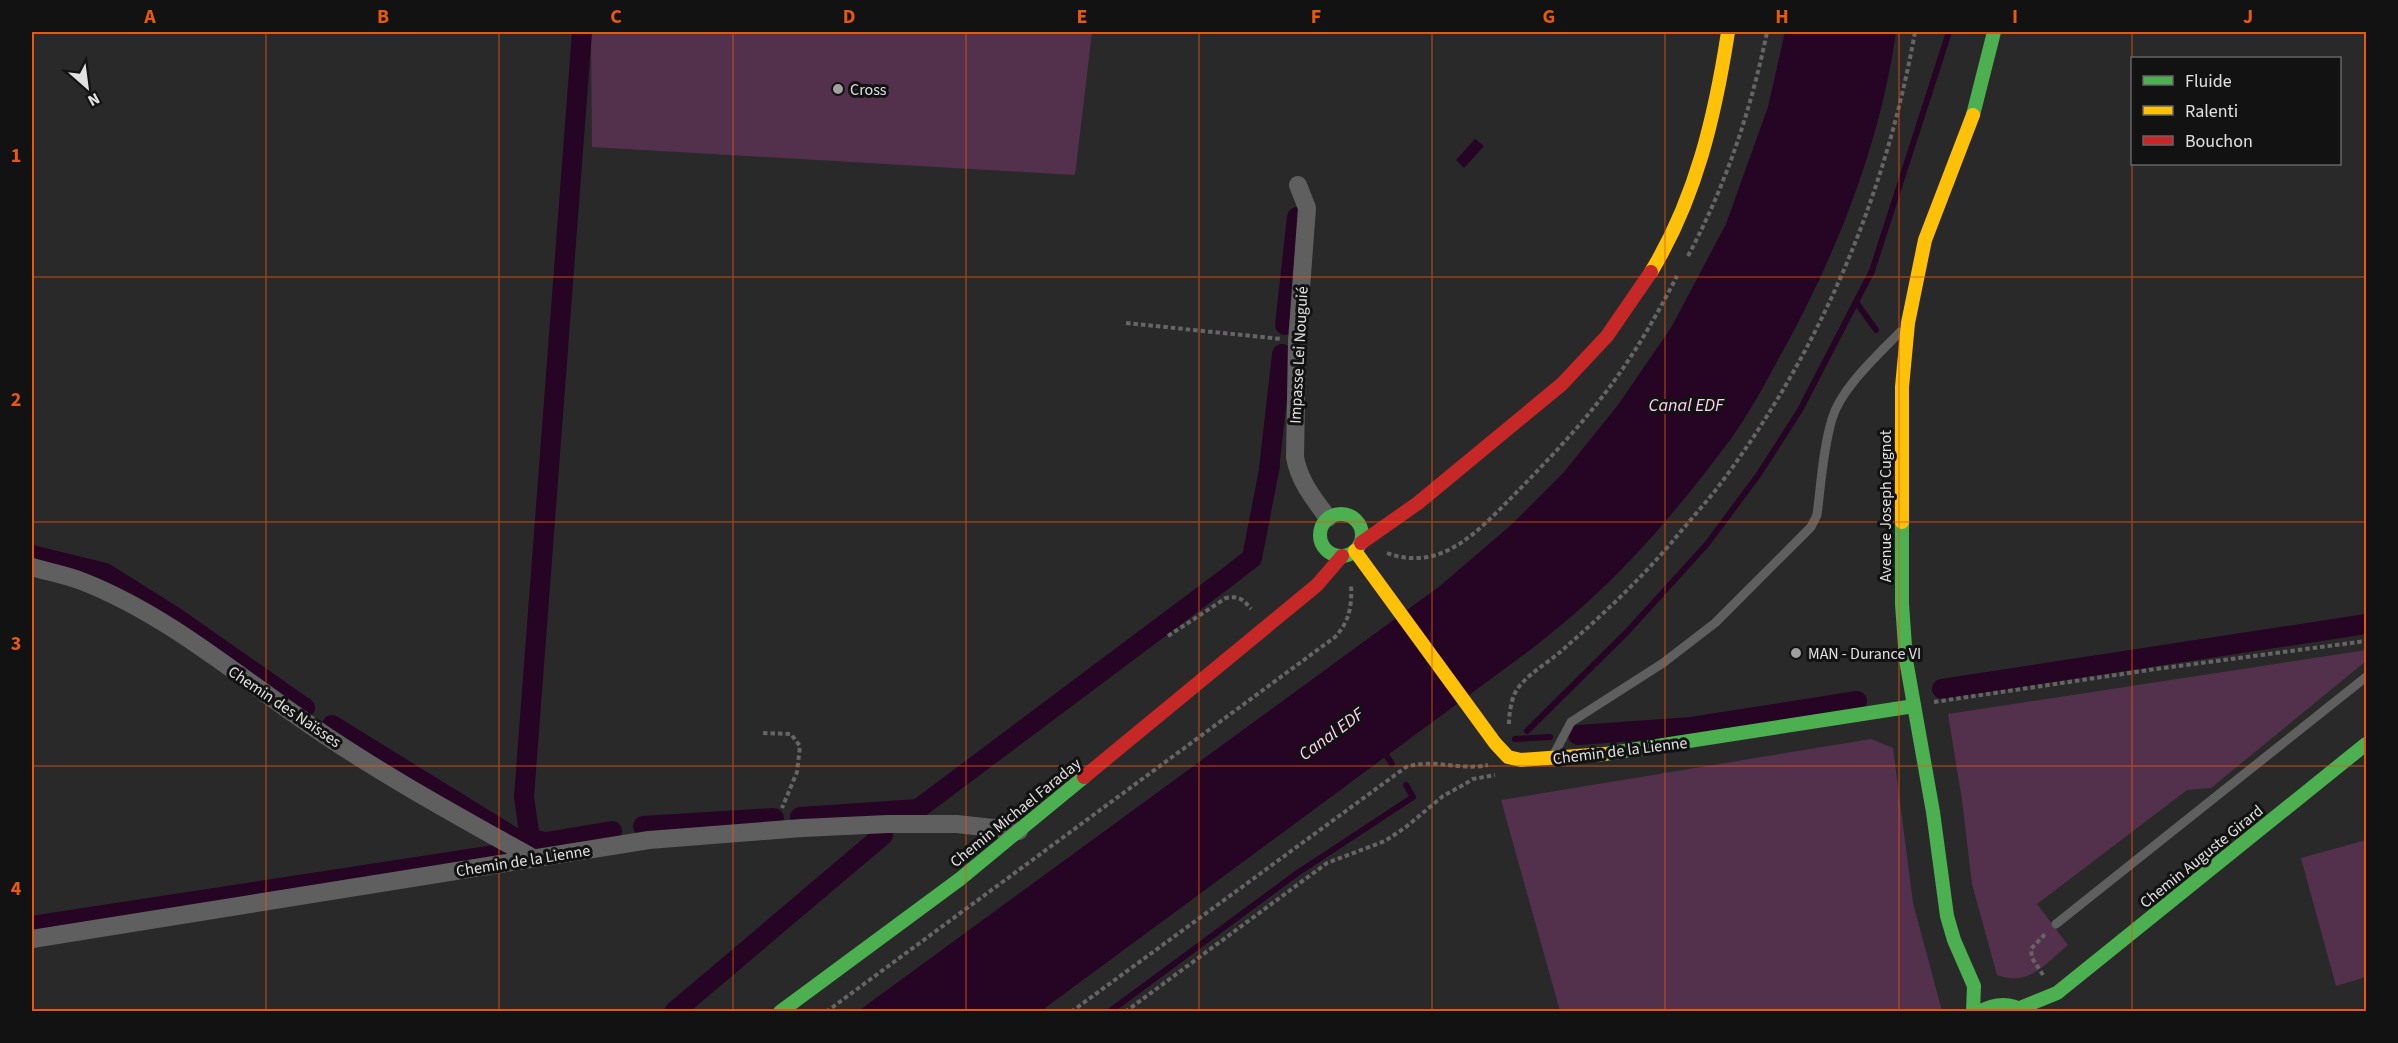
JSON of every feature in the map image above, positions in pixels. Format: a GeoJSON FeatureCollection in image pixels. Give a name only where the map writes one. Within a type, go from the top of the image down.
{"type":"FeatureCollection","features":[{"type":"Feature","properties":{"kind":"street"},"geometry":{"type":"LineString","coordinates":[[1352,551],[1329,552],[1321,542],[1321,529],[1328,518],[1340,513],[1352,516],[1372,515],[1393,509],[1457,472],[1573,374],[1635,298],[1660,258],[1693,188],[1714,121],[1728,32]]}},
{"type":"Feature","properties":{"kind":"street","name":"Avenue Joseph Cugnot"},"geometry":{"type":"LineString","coordinates":[[1973,1011],[1974,986],[1954,940],[1947,916],[1933,812],[1906,660],[1902,604],[1902,387],[1908,323],[1924,240],[1972,117],[1994,32]]}},
{"type":"Feature","properties":{"kind":"street","name":"Impasse Lei Nouguié"},"geometry":{"type":"LineString","coordinates":[[1298,186],[1307,208],[1297,340],[1294,433],[1297,465],[1307,489],[1328,518]]}},
{"type":"Feature","properties":{"kind":"street","name":"Chemin Michael Faraday"},"geometry":{"type":"LineString","coordinates":[[780,1011],[960,879],[1317,585],[1352,551],[1389,527],[1457,472]]}},
{"type":"Feature","properties":{"kind":"street"},"geometry":{"type":"LineString","coordinates":[[1352,516],[1357,520],[1362,531],[1352,551]]}},
{"type":"Feature","properties":{"kind":"street","name":"Chemin Michael Faraday"},"geometry":{"type":"LineString","coordinates":[[1264,627],[1310,569],[1321,542]]}},
{"type":"Feature","properties":{"kind":"street"},"geometry":{"type":"LineString","coordinates":[[1352,551],[1374,576],[1495,743],[1509,757]]}},
{"type":"Feature","properties":{"kind":"street","name":"Chemin des Naïsses"},"geometry":{"type":"LineString","coordinates":[[32,567],[81,580],[156,618],[312,727],[439,805],[533,858]]}},
{"type":"Feature","properties":{"kind":"street","name":"Chemin de la Lienne"},"geometry":{"type":"LineString","coordinates":[[1509,757],[1521,760],[1587,757],[1914,706]]}},
{"type":"Feature","properties":{"kind":"street","name":"Chemin Auguste Girard"},"geometry":{"type":"LineString","coordinates":[[2022,1010],[2057,993],[2367,744]]}},
{"type":"Feature","properties":{"kind":"street","name":"Chemin de la Lienne"},"geometry":{"type":"LineString","coordinates":[[32,939],[649,840],[888,824],[957,824],[1019,831]]}},
{"type":"Feature","properties":{"kind":"street"},"geometry":{"type":"LineString","coordinates":[[1974,986],[2002,1004],[2022,1010]]}},
{"type":"Feature","properties":{"kind":"street","name":"Chemin Auguste Girard"},"geometry":{"type":"LineString","coordinates":[[2048,1011],[2057,993]]}},
{"type":"Feature","properties":{"kind":"street"},"geometry":{"type":"LineString","coordinates":[[1979,1011],[1991,1005],[2002,1004]]}},
{"type":"Feature","properties":{"kind":"lane"},"geometry":{"type":"LineString","coordinates":[[1551,759],[1571,722],[1663,663],[1716,623],[1811,527],[1817,515],[1832,418],[1844,395],[1863,371],[1908,323]]}},
{"type":"Feature","properties":{"kind":"lane"},"geometry":{"type":"LineString","coordinates":[[2056,924],[2367,677]]}},
{"type":"Feature","properties":{"kind":"path"},"geometry":{"type":"LineString","coordinates":[[1509,728],[1515,693],[1658,558],[1716,489],[1768,414],[1803,357],[1833,297],[1864,222],[1895,126],[1916,32]]}},
{"type":"Feature","properties":{"kind":"path"},"geometry":{"type":"LineString","coordinates":[[1126,323],[1297,340]]}},
{"type":"Feature","properties":{"kind":"path"},"geometry":{"type":"LineString","coordinates":[[826,1011],[1335,637],[1349,615],[1352,551]]}},
{"type":"Feature","properties":{"kind":"path"},"geometry":{"type":"LineString","coordinates":[[1168,636],[1218,602],[1232,597],[1244,600],[1264,627]]}},
{"type":"Feature","properties":{"kind":"path"},"geometry":{"type":"LineString","coordinates":[[1914,706],[2367,641]]}},
{"type":"Feature","properties":{"kind":"path"},"geometry":{"type":"LineString","coordinates":[[1936,694],[1939,710]]}},
{"type":"Feature","properties":{"kind":"path"},"geometry":{"type":"LineString","coordinates":[[763,733],[791,734],[800,746],[798,771],[782,808]]}},
{"type":"Feature","properties":{"kind":"path"},"geometry":{"type":"LineString","coordinates":[[1071,1011],[1406,768],[1418,763],[1484,766],[1509,757]]}},
{"type":"Feature","properties":{"kind":"path"},"geometry":{"type":"LineString","coordinates":[[1125,1011],[1320,868],[1338,857],[1384,841],[1406,827],[1443,796]]}},
{"type":"Feature","properties":{"kind":"path"},"geometry":{"type":"LineString","coordinates":[[2044,976],[2032,958],[2031,949],[2056,924]]}},
{"type":"Feature","properties":{"kind":"path"},"geometry":{"type":"LineString","coordinates":[[2038,980],[2053,969]]}},
{"type":"Feature","properties":{"kind":"shaded area","name":"Cross"},"geometry":{"type":"Polygon","coordinates":[[[591,32],[1092,32],[1075,175],[592,147],[591,32]]]}},
{"type":"Feature","properties":{"kind":"shaded area"},"geometry":{"type":"Polygon","coordinates":[[[2366,650],[2366,661],[2211,788],[2187,790],[2037,904],[2068,945],[2044,966],[2027,976],[2008,978],[1997,975],[1972,884],[1962,800],[1948,714],[2366,650]]]}},
{"type":"Feature","properties":{"kind":"shaded area"},"geometry":{"type":"Polygon","coordinates":[[[1871,739],[1893,748],[1913,903],[1942,1011],[1560,1011],[1501,800],[1871,739]]]}},
{"type":"Feature","properties":{"kind":"shaded area"},"geometry":{"type":"Polygon","coordinates":[[[2366,840],[2366,977],[2336,986],[2301,858],[2366,840]]]}},
{"type":"Feature","properties":{"kind":"water","name":"Canal EDF"},"geometry":{"type":"Polygon","coordinates":[[[1785,32],[1896,32],[1889,75],[1867,159],[1819,281],[1756,400],[1730,440],[1698,481],[1630,561],[1586,604],[1534,647],[1041,1011],[857,1012],[1440,586],[1511,525],[1564,472],[1618,405],[1672,326],[1726,224],[1768,107],[1785,32]]]}},
{"type":"Feature","properties":{"kind":"water"},"geometry":{"type":"Polygon","coordinates":[[[1475,139],[1484,146],[1464,168],[1456,160],[1475,139]]]}},
{"type":"Feature","properties":{"kind":"waterway"},"geometry":{"type":"LineString","coordinates":[[582,32],[524,797],[530,839],[546,842],[612,831]]}},
{"type":"Feature","properties":{"kind":"waterway"},"geometry":{"type":"LineString","coordinates":[[1527,731],[1627,632],[1707,544],[1759,474],[1800,410],[1872,271],[1949,32]]}},
{"type":"Feature","properties":{"kind":"waterway"},"geometry":{"type":"LineString","coordinates":[[1285,325],[1297,217]]}},
{"type":"Feature","properties":{"kind":"waterway"},"geometry":{"type":"LineString","coordinates":[[1856,302],[1876,330]]}},
{"type":"Feature","properties":{"kind":"waterway"},"geometry":{"type":"LineString","coordinates":[[1269,469],[1282,354]]}},
{"type":"Feature","properties":{"kind":"waterway"},"geometry":{"type":"LineString","coordinates":[[800,817],[918,809],[1252,558],[1270,465]]}},
{"type":"Feature","properties":{"kind":"waterway"},"geometry":{"type":"LineString","coordinates":[[32,555],[105,573],[175,617],[305,708]]}},
{"type":"Feature","properties":{"kind":"waterway"},"geometry":{"type":"LineString","coordinates":[[1942,689],[2366,624]]}},
{"type":"Feature","properties":{"kind":"waterway"},"geometry":{"type":"LineString","coordinates":[[1578,735],[1691,727],[1857,701]]}},
{"type":"Feature","properties":{"kind":"waterway"},"geometry":{"type":"LineString","coordinates":[[332,725],[518,840],[530,839]]}},
{"type":"Feature","properties":{"kind":"waterway"},"geometry":{"type":"LineString","coordinates":[[1515,739],[1550,737]]}},
{"type":"Feature","properties":{"kind":"waterway"},"geometry":{"type":"LineString","coordinates":[[1384,752],[1392,764]]}},
{"type":"Feature","properties":{"kind":"waterway"},"geometry":{"type":"LineString","coordinates":[[1109,1012],[1296,874],[1413,797],[1406,785]]}},
{"type":"Feature","properties":{"kind":"waterway"},"geometry":{"type":"LineString","coordinates":[[643,826],[774,818]]}},
{"type":"Feature","properties":{"kind":"waterway"},"geometry":{"type":"LineString","coordinates":[[674,1012],[883,835]]}},
{"type":"Feature","properties":{"kind":"waterway"},"geometry":{"type":"LineString","coordinates":[[32,926],[508,853]]}},
{"type":"Feature","properties":{"kind":"traffic: fast"},"geometry":{"type":"LineString","coordinates":[[1973,115],[1994,32]]}},
{"type":"Feature","properties":{"kind":"traffic: fast"},"geometry":{"type":"LineString","coordinates":[[1341,514],[1349,515],[1356,520],[1361,527],[1362,535],[1361,543],[1356,550],[1349,555],[1341,556],[1333,555],[1326,550],[1321,543],[1320,535],[1321,527],[1326,520],[1333,515],[1341,514]]}},
{"type":"Feature","properties":{"kind":"traffic: fast"},"geometry":{"type":"LineString","coordinates":[[1902,522],[1902,604],[1906,660],[1933,812],[1947,916],[1954,940],[1974,986],[1973,1012]]}},
{"type":"Feature","properties":{"kind":"traffic: fast"},"geometry":{"type":"LineString","coordinates":[[1605,754],[1914,706]]}},
{"type":"Feature","properties":{"kind":"traffic: fast"},"geometry":{"type":"LineString","coordinates":[[2020,1008],[2057,993],[2366,744]]}},
{"type":"Feature","properties":{"kind":"traffic: fast"},"geometry":{"type":"LineString","coordinates":[[780,1012],[960,879],[1084,777]]}},
{"type":"Feature","properties":{"kind":"traffic: fast"},"geometry":{"type":"LineString","coordinates":[[1979,1012],[2002,1005],[2025,1012]]}},
{"type":"Feature","properties":{"kind":"traffic: slow"},"geometry":{"type":"LineString","coordinates":[[1651,272],[1680,215],[1702,156],[1717,95],[1728,32]]}},
{"type":"Feature","properties":{"kind":"traffic: slow"},"geometry":{"type":"LineString","coordinates":[[1902,522],[1902,387],[1908,323],[1925,240],[1973,115]]}},
{"type":"Feature","properties":{"kind":"traffic: slow"},"geometry":{"type":"LineString","coordinates":[[1355,551],[1495,743],[1508,757],[1521,760],[1605,754]]}},
{"type":"Feature","properties":{"kind":"traffic: jam"},"geometry":{"type":"LineString","coordinates":[[1361,543],[1418,503],[1562,384],[1607,336],[1651,272]]}},
{"type":"Feature","properties":{"kind":"traffic: jam"},"geometry":{"type":"LineString","coordinates":[[1084,777],[1317,585],[1342,556]]}},
{"type":"Feature","properties":{"kind":"place","name":"Cross"},"geometry":{"type":"Point","coordinates":[838,89]}},
{"type":"Feature","properties":{"kind":"place","name":"MAN - Durance VI"},"geometry":{"type":"Point","coordinates":[1796,653]}}]}
